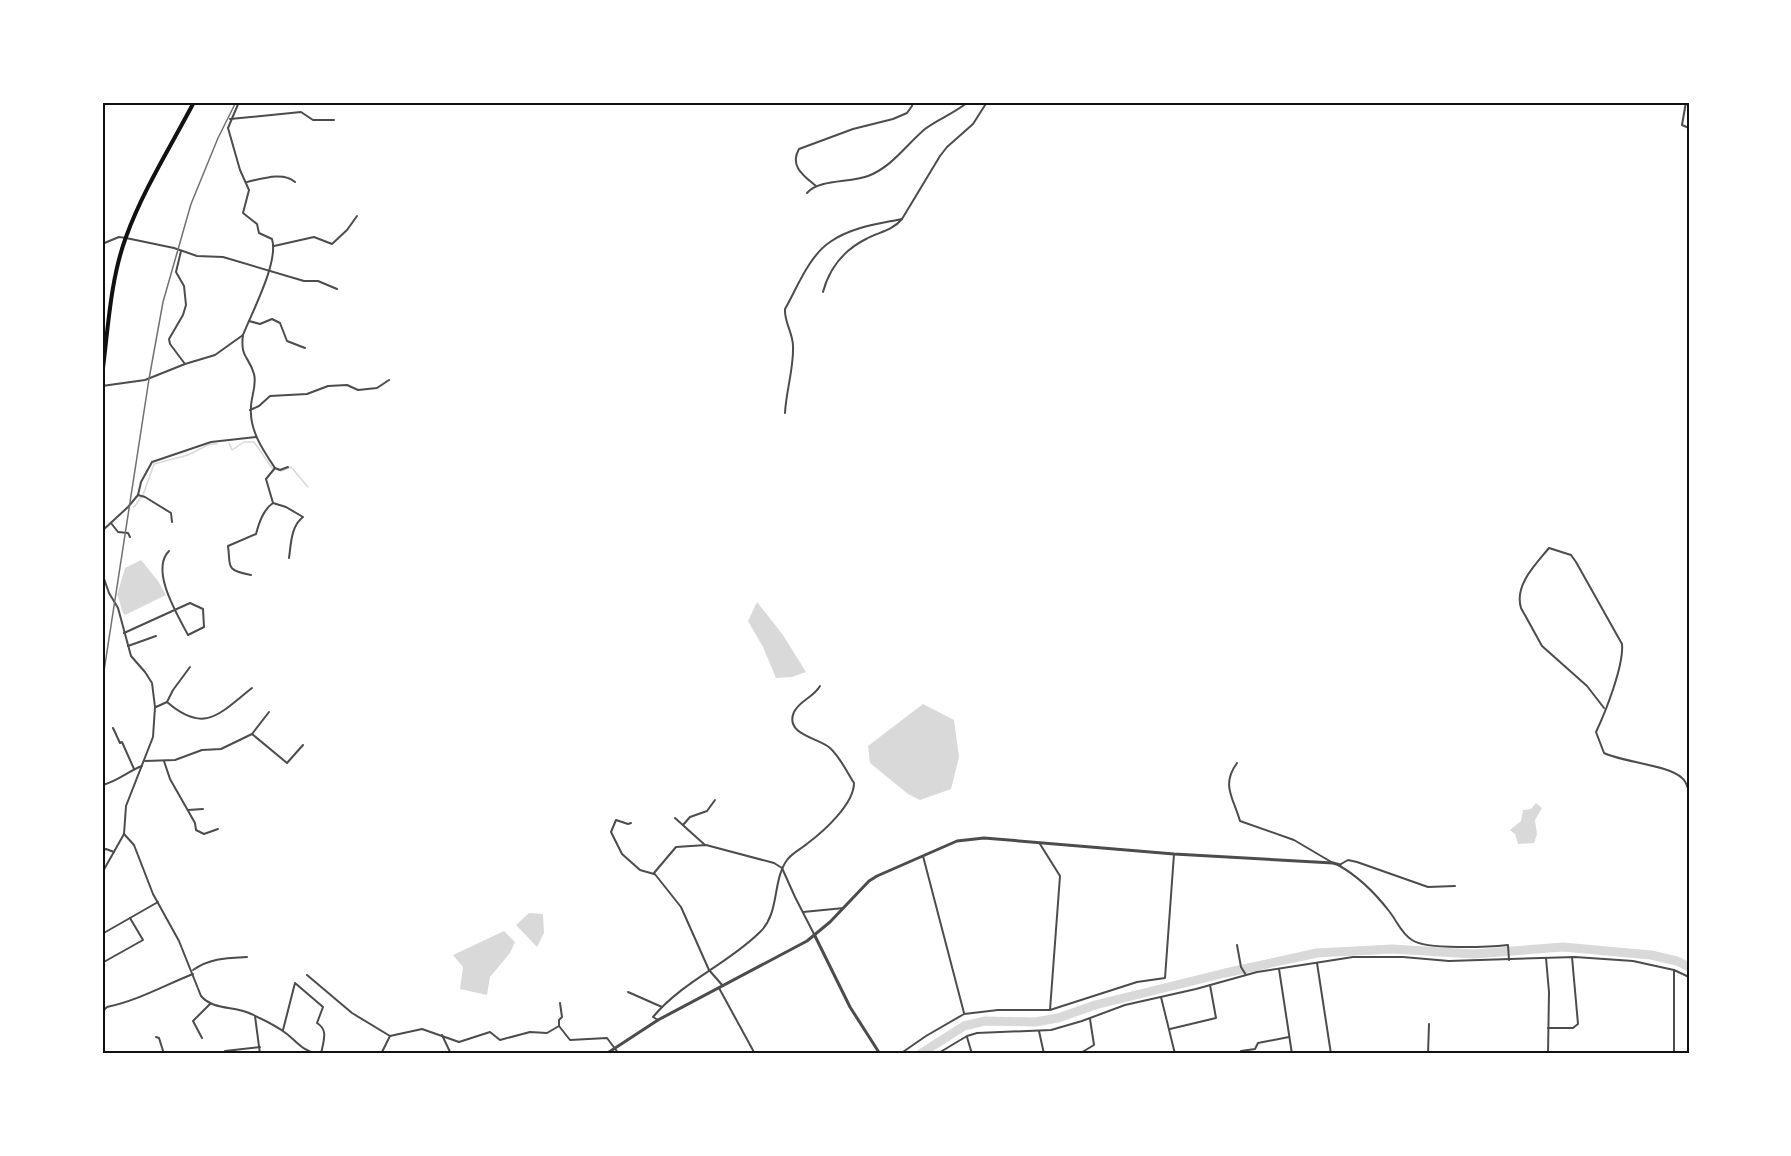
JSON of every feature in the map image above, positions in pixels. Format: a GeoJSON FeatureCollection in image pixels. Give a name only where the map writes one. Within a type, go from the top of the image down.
{"type":"FeatureCollection","features":[{"type":"Feature","properties":{"kind":"highway"},"geometry":{"type":"LineString","coordinates":[[102,376],[117,271],[126,238],[140,205],[194,102]]}},
{"type":"Feature","properties":{"kind":"street"},"geometry":{"type":"LineString","coordinates":[[239,102],[228,128],[240,170],[249,190],[244,215],[257,224],[259,233],[272,239],[274,246],[268,271],[243,335],[243,354],[255,380],[250,410],[256,437],[275,468],[280,470],[288,467]]}},
{"type":"Feature","properties":{"kind":"street"},"geometry":{"type":"LineString","coordinates":[[816,186],[796,167],[794,160],[799,149],[853,129],[893,119],[907,113],[913,102]]}},
{"type":"Feature","properties":{"kind":"street"},"geometry":{"type":"LineString","coordinates":[[962,102],[963,106]]}},
{"type":"Feature","properties":{"kind":"street"},"geometry":{"type":"LineString","coordinates":[[807,193],[816,186],[847,182],[879,171],[926,129],[968,102]]}},
{"type":"Feature","properties":{"kind":"street"},"geometry":{"type":"LineString","coordinates":[[823,292],[829,276],[848,249],[866,238],[896,226],[940,156],[974,124],[987,102]]}},
{"type":"Feature","properties":{"kind":"street"},"geometry":{"type":"LineString","coordinates":[[1686,102],[1682,125],[1689,128]]}},
{"type":"Feature","properties":{"kind":"street"},"geometry":{"type":"LineString","coordinates":[[230,120],[300,112],[313,120],[334,120]]}},
{"type":"Feature","properties":{"kind":"street"},"geometry":{"type":"LineString","coordinates":[[247,182],[269,177],[290,177],[295,182]]}},
{"type":"Feature","properties":{"kind":"street"},"geometry":{"type":"LineString","coordinates":[[274,246],[314,237],[333,244],[357,216]]}},
{"type":"Feature","properties":{"kind":"street"},"geometry":{"type":"LineString","coordinates":[[785,413],[793,362],[793,344],[785,309],[813,261],[831,241],[854,230],[902,219]]}},
{"type":"Feature","properties":{"kind":"street"},"geometry":{"type":"LineString","coordinates":[[102,244],[118,237],[126,238],[181,250],[197,256],[223,257],[304,281],[318,281],[337,289]]}},
{"type":"Feature","properties":{"kind":"street"},"geometry":{"type":"LineString","coordinates":[[181,250],[176,272],[184,286],[185,311],[169,339],[170,344],[185,364]]}},
{"type":"Feature","properties":{"kind":"street"},"geometry":{"type":"LineString","coordinates":[[248,321],[260,324],[272,319],[280,323],[287,341],[305,348]]}},
{"type":"Feature","properties":{"kind":"street"},"geometry":{"type":"LineString","coordinates":[[102,386],[145,380],[219,353],[243,335]]}},
{"type":"Feature","properties":{"kind":"street"},"geometry":{"type":"LineString","coordinates":[[250,410],[260,406],[270,396],[307,394],[328,386],[347,385],[358,390],[377,388],[389,381]]}},
{"type":"Feature","properties":{"kind":"street"},"geometry":{"type":"LineString","coordinates":[[102,531],[138,495],[141,482],[152,462],[211,442],[256,437]]}},
{"type":"Feature","properties":{"kind":"street"},"geometry":{"type":"LineString","coordinates":[[273,503],[266,479],[275,468]]}},
{"type":"Feature","properties":{"kind":"street"},"geometry":{"type":"LineString","coordinates":[[138,495],[171,513],[172,522]]}},
{"type":"Feature","properties":{"kind":"street"},"geometry":{"type":"LineString","coordinates":[[273,503],[286,507],[305,518],[299,520],[294,530],[289,558]]}},
{"type":"Feature","properties":{"kind":"street"},"geometry":{"type":"LineString","coordinates":[[250,576],[233,570],[228,562],[228,546],[256,534],[260,519],[269,505],[273,503]]}},
{"type":"Feature","properties":{"kind":"street"},"geometry":{"type":"LineString","coordinates":[[111,523],[118,532],[128,533],[130,537]]}},
{"type":"Feature","properties":{"kind":"street"},"geometry":{"type":"LineString","coordinates":[[1605,708],[1587,686],[1542,645],[1519,603],[1527,575],[1549,548],[1571,555],[1622,644],[1623,654],[1605,708],[1596,732],[1604,753],[1615,759],[1638,762],[1679,775],[1687,784],[1689,791]]}},
{"type":"Feature","properties":{"kind":"street"},"geometry":{"type":"LineString","coordinates":[[124,633],[175,610],[190,603],[203,609],[204,627],[188,635],[175,610],[161,575],[163,556],[169,550]]}},
{"type":"Feature","properties":{"kind":"street"},"geometry":{"type":"LineString","coordinates":[[102,573],[109,593],[118,608],[131,656],[152,683],[155,694],[153,737],[126,806],[124,834],[102,873]]}},
{"type":"Feature","properties":{"kind":"street"},"geometry":{"type":"LineString","coordinates":[[128,646],[156,636]]}},
{"type":"Feature","properties":{"kind":"street"},"geometry":{"type":"LineString","coordinates":[[155,707],[167,702],[190,667]]}},
{"type":"Feature","properties":{"kind":"street"},"geometry":{"type":"LineString","coordinates":[[658,1020],[653,1017],[662,1007],[761,932],[771,913],[782,868],[788,858],[825,831],[846,805],[854,790],[854,783],[830,747],[798,732],[795,726],[793,713],[800,703],[816,692],[820,686]]}},
{"type":"Feature","properties":{"kind":"street"},"geometry":{"type":"LineString","coordinates":[[167,702],[180,714],[204,719],[212,718],[221,714],[252,688]]}},
{"type":"Feature","properties":{"kind":"street"},"geometry":{"type":"LineString","coordinates":[[145,761],[175,760],[202,750],[221,749],[252,734],[269,712]]}},
{"type":"Feature","properties":{"kind":"street"},"geometry":{"type":"LineString","coordinates":[[113,728],[134,769]]}},
{"type":"Feature","properties":{"kind":"street"},"geometry":{"type":"LineString","coordinates":[[252,734],[286,763],[303,745]]}},
{"type":"Feature","properties":{"kind":"street"},"geometry":{"type":"LineString","coordinates":[[164,761],[170,779],[199,833],[218,829]]}},
{"type":"Feature","properties":{"kind":"street"},"geometry":{"type":"LineString","coordinates":[[1237,764],[1228,777],[1228,785],[1240,821],[1294,840],[1350,872],[1378,897],[1402,931],[1413,942],[1446,946],[1508,945],[1509,958]]}},
{"type":"Feature","properties":{"kind":"street"},"geometry":{"type":"LineString","coordinates":[[102,785],[116,781],[142,766]]}},
{"type":"Feature","properties":{"kind":"street"},"geometry":{"type":"LineString","coordinates":[[683,825],[690,817],[707,811],[715,800]]}},
{"type":"Feature","properties":{"kind":"street"},"geometry":{"type":"LineString","coordinates":[[188,810],[203,809]]}},
{"type":"Feature","properties":{"kind":"street"},"geometry":{"type":"LineString","coordinates":[[675,818],[705,845]]}},
{"type":"Feature","properties":{"kind":"street"},"geometry":{"type":"LineString","coordinates":[[631,823],[616,820],[610,832],[622,854],[640,870],[654,874],[681,907],[709,970],[721,987],[755,1054]]}},
{"type":"Feature","properties":{"kind":"street"},"geometry":{"type":"LineString","coordinates":[[124,834],[134,845],[153,894],[179,941],[201,996],[210,1004],[235,1008],[255,1016],[283,1031],[306,1051],[319,1054],[324,1031],[323,1027],[317,1023],[324,1007],[295,983],[283,1031]]}},
{"type":"Feature","properties":{"kind":"street"},"geometry":{"type":"LineString","coordinates":[[606,1054],[658,1020],[815,936],[869,881],[957,841],[970,838],[1340,865],[1348,860],[1428,888],[1455,886]]}},
{"type":"Feature","properties":{"kind":"street"},"geometry":{"type":"LineString","coordinates":[[1040,844],[1060,876],[1050,1011]]}},
{"type":"Feature","properties":{"kind":"street"},"geometry":{"type":"LineString","coordinates":[[654,874],[676,848],[705,845],[774,863],[782,868],[850,1007],[880,1054]]}},
{"type":"Feature","properties":{"kind":"street"},"geometry":{"type":"LineString","coordinates":[[102,850],[114,852]]}},
{"type":"Feature","properties":{"kind":"street"},"geometry":{"type":"LineString","coordinates":[[900,1054],[964,1014],[998,1010],[1050,1011],[1137,982],[1165,978],[1174,854]]}},
{"type":"Feature","properties":{"kind":"street"},"geometry":{"type":"LineString","coordinates":[[923,856],[964,1014]]}},
{"type":"Feature","properties":{"kind":"street"},"geometry":{"type":"LineString","coordinates":[[102,934],[158,902]]}},
{"type":"Feature","properties":{"kind":"street"},"geometry":{"type":"LineString","coordinates":[[803,912],[844,908]]}},
{"type":"Feature","properties":{"kind":"street"},"geometry":{"type":"LineString","coordinates":[[102,963],[143,940],[130,918]]}},
{"type":"Feature","properties":{"kind":"street"},"geometry":{"type":"LineString","coordinates":[[1237,945],[1241,967],[1246,975]]}},
{"type":"Feature","properties":{"kind":"street"},"geometry":{"type":"LineString","coordinates":[[102,1029],[104,1010],[107,1007],[130,1002],[138,996],[193,972],[199,966],[221,958],[247,957]]}},
{"type":"Feature","properties":{"kind":"street"},"geometry":{"type":"LineString","coordinates":[[937,1054],[967,1036],[989,1032],[1051,1030],[1125,1005],[1246,975],[1353,957],[1403,957],[1449,961],[1572,957],[1634,961],[1674,970],[1689,977]]}},
{"type":"Feature","properties":{"kind":"street"},"geometry":{"type":"LineString","coordinates":[[1546,957],[1549,992],[1548,1054]]}},
{"type":"Feature","properties":{"kind":"street"},"geometry":{"type":"LineString","coordinates":[[1548,1028],[1573,1028],[1578,1024],[1572,957]]}},
{"type":"Feature","properties":{"kind":"street"},"geometry":{"type":"LineString","coordinates":[[1317,963],[1330,1054]]}},
{"type":"Feature","properties":{"kind":"street"},"geometry":{"type":"LineString","coordinates":[[1279,969],[1292,1054]]}},
{"type":"Feature","properties":{"kind":"street"},"geometry":{"type":"LineString","coordinates":[[1674,970],[1674,1054]]}},
{"type":"Feature","properties":{"kind":"street"},"geometry":{"type":"LineString","coordinates":[[307,975],[352,1013],[390,1036],[422,1029],[455,1042],[490,1032],[500,1040],[530,1032],[548,1033],[559,1026]]}},
{"type":"Feature","properties":{"kind":"street"},"geometry":{"type":"LineString","coordinates":[[1170,1029],[1216,1018],[1210,985]]}},
{"type":"Feature","properties":{"kind":"street"},"geometry":{"type":"LineString","coordinates":[[628,992],[662,1007]]}},
{"type":"Feature","properties":{"kind":"street"},"geometry":{"type":"LineString","coordinates":[[1161,997],[1175,1054]]}},
{"type":"Feature","properties":{"kind":"street"},"geometry":{"type":"LineString","coordinates":[[560,1003],[562,1017],[559,1020],[559,1026],[570,1040],[607,1038],[619,1054]]}},
{"type":"Feature","properties":{"kind":"street"},"geometry":{"type":"LineString","coordinates":[[202,1038],[193,1021],[210,1004]]}},
{"type":"Feature","properties":{"kind":"street"},"geometry":{"type":"LineString","coordinates":[[255,1016],[260,1054]]}},
{"type":"Feature","properties":{"kind":"street"},"geometry":{"type":"LineString","coordinates":[[1079,1054],[1094,1045],[1090,1018]]}},
{"type":"Feature","properties":{"kind":"street"},"geometry":{"type":"LineString","coordinates":[[1428,1054],[1429,1024]]}},
{"type":"Feature","properties":{"kind":"street"},"geometry":{"type":"LineString","coordinates":[[1039,1030],[1044,1054]]}},
{"type":"Feature","properties":{"kind":"street"},"geometry":{"type":"LineString","coordinates":[[442,1035],[451,1054]]}},
{"type":"Feature","properties":{"kind":"street"},"geometry":{"type":"LineString","coordinates":[[381,1054],[390,1036]]}},
{"type":"Feature","properties":{"kind":"street"},"geometry":{"type":"LineString","coordinates":[[967,1036],[972,1054]]}},
{"type":"Feature","properties":{"kind":"street"},"geometry":{"type":"LineString","coordinates":[[156,1037],[159,1038],[164,1054]]}},
{"type":"Feature","properties":{"kind":"street"},"geometry":{"type":"LineString","coordinates":[[1241,1051],[1255,1049],[1258,1043],[1289,1037]]}},
{"type":"Feature","properties":{"kind":"street"},"geometry":{"type":"LineString","coordinates":[[225,1051],[260,1047]]}},
{"type":"Feature","properties":{"kind":"shaded area"},"geometry":{"type":"Polygon","coordinates":[[[141,560],[166,595],[125,615],[117,595],[125,568],[141,560]]]}},
{"type":"Feature","properties":{"kind":"shaded area"},"geometry":{"type":"Polygon","coordinates":[[[757,602],[783,635],[806,672],[792,677],[776,678],[763,647],[748,621],[757,602]]]}},
{"type":"Feature","properties":{"kind":"shaded area"},"geometry":{"type":"Polygon","coordinates":[[[923,704],[954,720],[959,757],[951,789],[920,800],[908,794],[870,763],[868,746],[923,704]]]}},
{"type":"Feature","properties":{"kind":"shaded area"},"geometry":{"type":"Polygon","coordinates":[[[1536,803],[1542,808],[1535,820],[1537,834],[1534,843],[1518,844],[1515,834],[1510,830],[1521,821],[1523,810],[1531,809],[1536,803]]]}},
{"type":"Feature","properties":{"kind":"shaded area"},"geometry":{"type":"Polygon","coordinates":[[[529,913],[543,914],[544,933],[537,947],[516,925],[529,913]]]}},
{"type":"Feature","properties":{"kind":"shaded area"},"geometry":{"type":"Polygon","coordinates":[[[504,931],[515,942],[510,953],[490,977],[487,995],[460,989],[463,967],[453,955],[504,931]]]}},
{"type":"Feature","properties":{"kind":"waterway"},"geometry":{"type":"LineString","coordinates":[[229,443],[232,450],[244,442],[254,442],[272,468],[281,471],[291,467],[308,487]]}},
{"type":"Feature","properties":{"kind":"waterway"},"geometry":{"type":"LineString","coordinates":[[134,507],[143,495],[154,464],[188,455],[210,444],[217,444]]}},
{"type":"Feature","properties":{"kind":"waterway"},"geometry":{"type":"LineString","coordinates":[[920,1054],[964,1026],[985,1021],[1035,1022],[1058,1018],[1095,1005],[1317,953],[1392,949],[1474,954],[1563,947],[1651,955],[1677,961],[1689,967]]}},
{"type":"Feature","properties":{"kind":"railway"},"geometry":{"type":"LineString","coordinates":[[102,684],[163,302],[191,204],[218,138],[236,102]]}}]}
